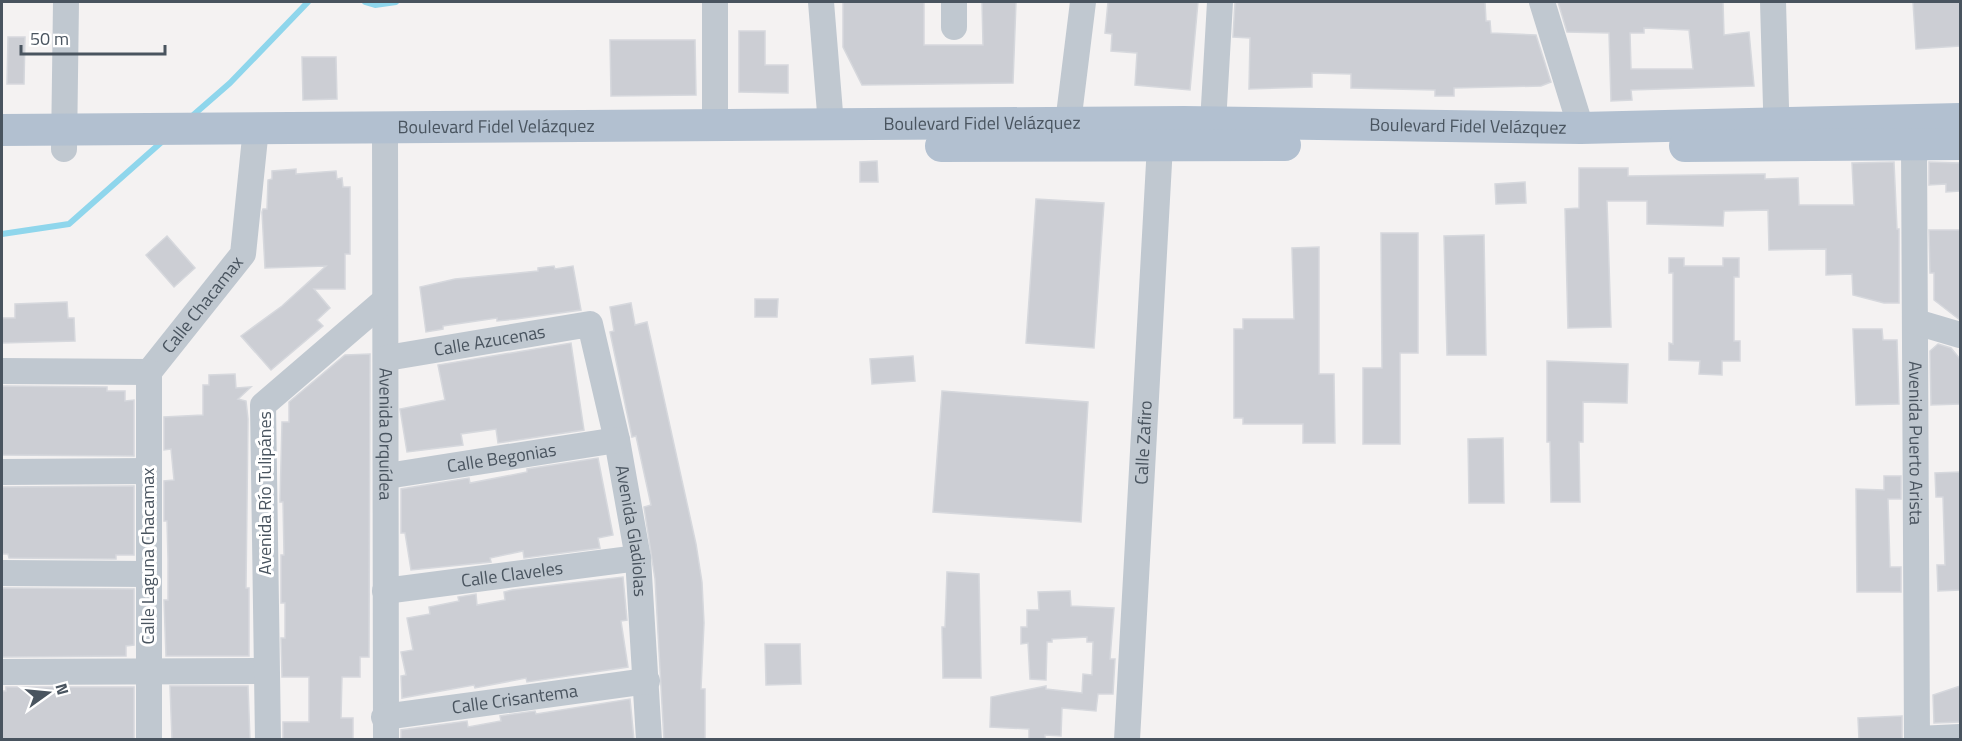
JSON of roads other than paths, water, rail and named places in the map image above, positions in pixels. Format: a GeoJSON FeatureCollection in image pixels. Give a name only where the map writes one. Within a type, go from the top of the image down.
{"type":"FeatureCollection","features":[{"type":"Feature","properties":{"kind":"main road","name":"Boulevard Fidel Velázquez"},"geometry":{"type":"LineString","coordinates":[[2,130],[65,139],[872,135],[1160,145],[1777,134],[1960,119]]}},
{"type":"Feature","properties":{"kind":"main road","name":"Boulevard Fidel Velázquez"},"geometry":{"type":"LineString","coordinates":[[385,138],[715,124],[831,125],[872,135],[1068,123],[1213,123],[1581,128],[1777,134],[1914,146],[1960,144]]}},
{"type":"Feature","properties":{"kind":"main road","name":"Boulevard Fidel Velázquez"},"geometry":{"type":"LineString","coordinates":[[2,149],[65,139]]}},
{"type":"Feature","properties":{"kind":"street"},"geometry":{"type":"LineString","coordinates":[[65,139],[66,2]]}},
{"type":"Feature","properties":{"kind":"street"},"geometry":{"type":"LineString","coordinates":[[715,2],[715,124]]}},
{"type":"Feature","properties":{"kind":"street"},"geometry":{"type":"LineString","coordinates":[[821,2],[831,125]]}},
{"type":"Feature","properties":{"kind":"street"},"geometry":{"type":"LineString","coordinates":[[954,2],[954,27]]}},
{"type":"Feature","properties":{"kind":"street"},"geometry":{"type":"LineString","coordinates":[[1068,123],[1083,2]]}},
{"type":"Feature","properties":{"kind":"street"},"geometry":{"type":"LineString","coordinates":[[1213,123],[1220,2]]}},
{"type":"Feature","properties":{"kind":"street"},"geometry":{"type":"LineString","coordinates":[[1542,2],[1581,128]]}},
{"type":"Feature","properties":{"kind":"street"},"geometry":{"type":"LineString","coordinates":[[1773,2],[1777,134]]}},
{"type":"Feature","properties":{"kind":"street","name":"Calle Chacamax"},"geometry":{"type":"LineString","coordinates":[[149,372],[243,254],[242,138]]}},
{"type":"Feature","properties":{"kind":"street","name":"Avenida Orquídea"},"geometry":{"type":"LineString","coordinates":[[385,138],[384,301],[387,358],[385,728]]}},
{"type":"Feature","properties":{"kind":"street","name":"Calle Zafiro"},"geometry":{"type":"LineString","coordinates":[[1127,740],[1160,145]]}},
{"type":"Feature","properties":{"kind":"street","name":"Avenida Puerto Arista"},"geometry":{"type":"LineString","coordinates":[[1914,146],[1917,739]]}},
{"type":"Feature","properties":{"kind":"street","name":"Avenida Río Tulipánes"},"geometry":{"type":"LineString","coordinates":[[268,740],[265,671],[263,405],[384,301]]}},
{"type":"Feature","properties":{"kind":"street"},"geometry":{"type":"LineString","coordinates":[[1916,322],[1960,335]]}},
{"type":"Feature","properties":{"kind":"street","name":"Calle Azucenas"},"geometry":{"type":"LineString","coordinates":[[387,358],[590,324]]}},
{"type":"Feature","properties":{"kind":"street","name":"Avenida Gladiolas"},"geometry":{"type":"LineString","coordinates":[[590,324],[617,440],[638,558],[649,740]]}},
{"type":"Feature","properties":{"kind":"street"},"geometry":{"type":"LineString","coordinates":[[2,371],[149,372]]}},
{"type":"Feature","properties":{"kind":"street","name":"Calle Laguna Chacamax"},"geometry":{"type":"LineString","coordinates":[[149,372],[149,740]]}},
{"type":"Feature","properties":{"kind":"street","name":"Calle Begonias"},"geometry":{"type":"LineString","coordinates":[[387,476],[617,440]]}},
{"type":"Feature","properties":{"kind":"street"},"geometry":{"type":"LineString","coordinates":[[2,472],[149,471]]}},
{"type":"Feature","properties":{"kind":"street","name":"Calle Claveles"},"geometry":{"type":"LineString","coordinates":[[385,591],[638,558]]}},
{"type":"Feature","properties":{"kind":"street"},"geometry":{"type":"LineString","coordinates":[[2,573],[148,574]]}},
{"type":"Feature","properties":{"kind":"street"},"geometry":{"type":"LineString","coordinates":[[2,672],[265,671]]}},
{"type":"Feature","properties":{"kind":"street","name":"Calle Crisantema"},"geometry":{"type":"LineString","coordinates":[[385,728],[647,681]]}},
{"type":"Feature","properties":{"kind":"street"},"geometry":{"type":"LineString","coordinates":[[1917,739],[1960,737]]}},
{"type":"Feature","properties":{"kind":"waterway"},"geometry":{"type":"LineString","coordinates":[[191,117],[230,83],[308,2]]}},
{"type":"Feature","properties":{"kind":"waterway"},"geometry":{"type":"LineString","coordinates":[[365,2],[375,5],[396,2]]}},
{"type":"Feature","properties":{"kind":"waterway"},"geometry":{"type":"LineString","coordinates":[[2,234],[69,224],[165,139]]}}]}
